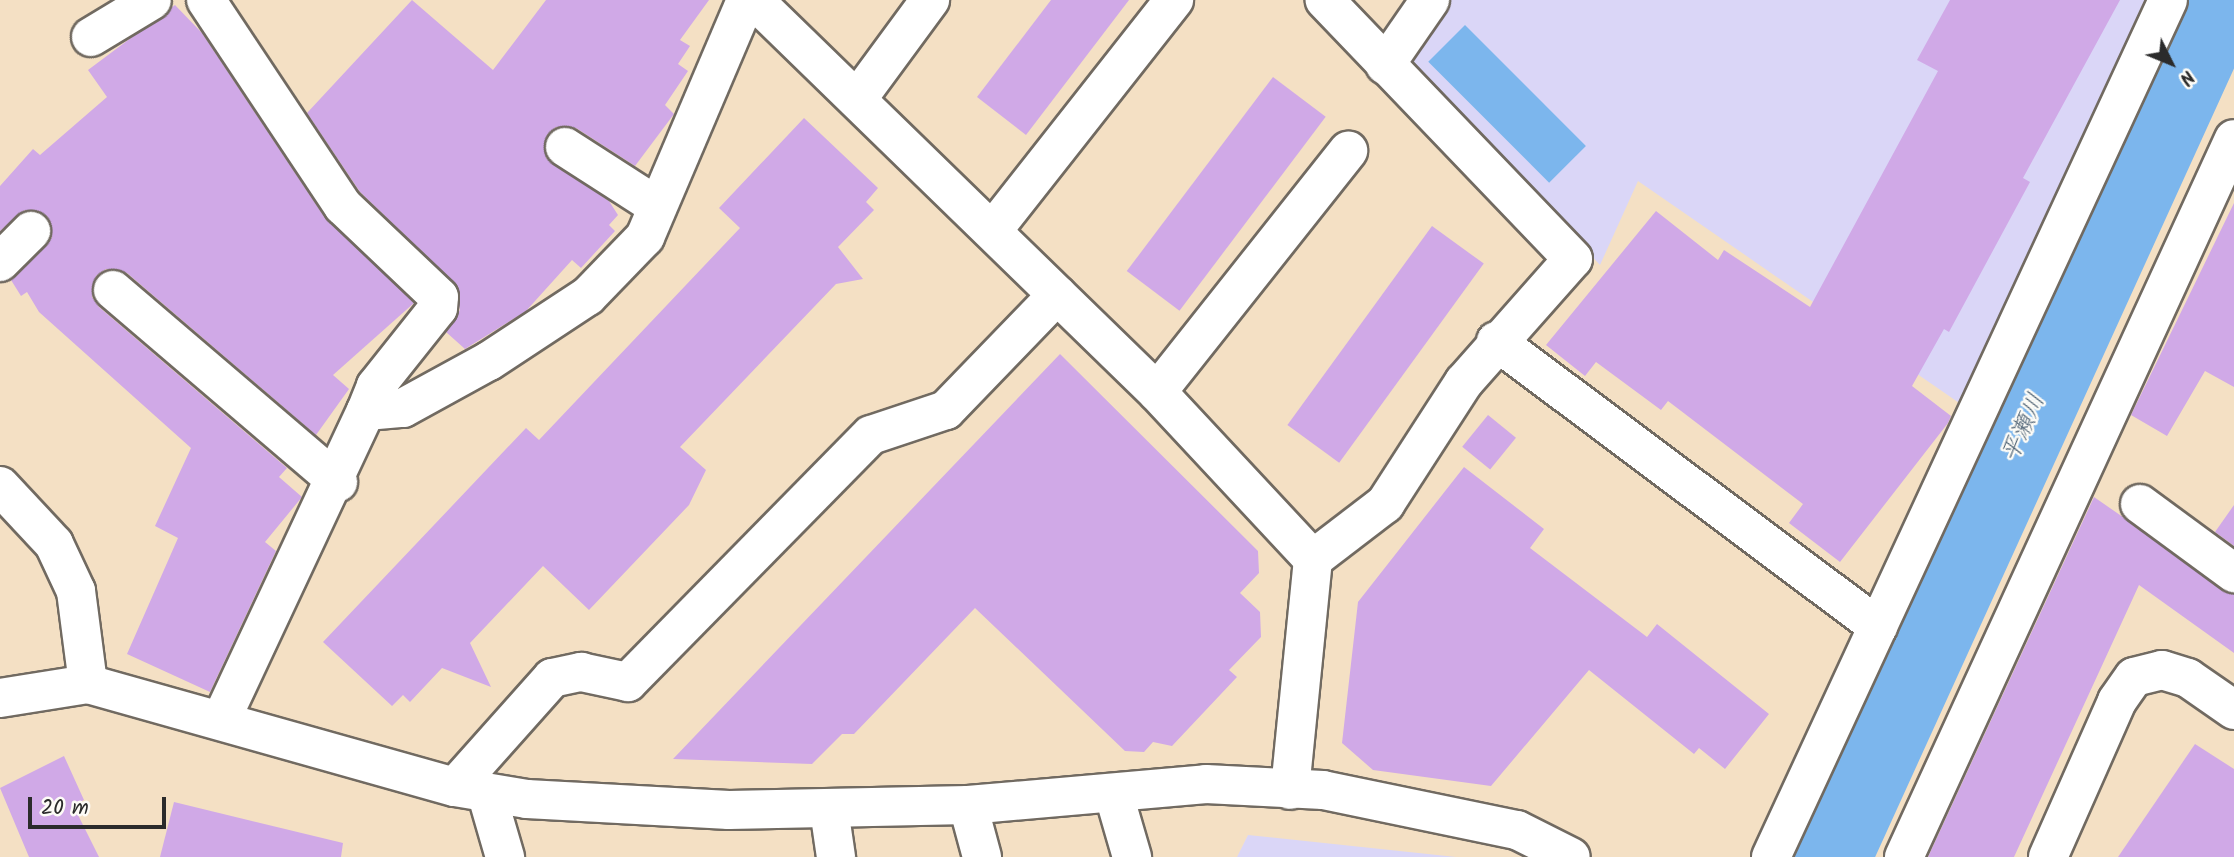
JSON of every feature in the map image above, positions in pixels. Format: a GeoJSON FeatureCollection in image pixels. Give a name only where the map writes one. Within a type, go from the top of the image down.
{"type":"FeatureCollection","features":[{"type":"Feature","properties":{"kind":"street"},"geometry":{"type":"LineString","coordinates":[[206,0],[343,206],[439,298],[438,308],[376,386],[338,482],[221,720]]}},
{"type":"Feature","properties":{"kind":"street"},"geometry":{"type":"LineString","coordinates":[[366,411],[403,408],[587,296],[645,237],[746,0]]}},
{"type":"Feature","properties":{"kind":"street"},"geometry":{"type":"LineString","coordinates":[[754,0],[1157,391],[1313,559]]}},
{"type":"Feature","properties":{"kind":"street"},"geometry":{"type":"LineString","coordinates":[[858,98],[930,0]]}},
{"type":"Feature","properties":{"kind":"street"},"geometry":{"type":"LineString","coordinates":[[992,230],[1174,0]]}},
{"type":"Feature","properties":{"kind":"street"},"geometry":{"type":"LineString","coordinates":[[1290,790],[1313,559],[1385,504],[1496,341],[1573,259],[1325,0]]}},
{"type":"Feature","properties":{"kind":"street"},"geometry":{"type":"LineString","coordinates":[[1385,65],[1430,0]]}},
{"type":"Feature","properties":{"kind":"street"},"geometry":{"type":"LineString","coordinates":[[1771,857],[2168,0]]}},
{"type":"Feature","properties":{"kind":"street"},"geometry":{"type":"LineString","coordinates":[[1904,857],[2225,183],[2234,139]]}},
{"type":"Feature","properties":{"kind":"street"},"geometry":{"type":"LineString","coordinates":[[565,147],[657,206]]}},
{"type":"Feature","properties":{"kind":"street"},"geometry":{"type":"LineString","coordinates":[[1157,391],[1348,151]]}},
{"type":"Feature","properties":{"kind":"street"},"geometry":{"type":"LineString","coordinates":[[0,262],[31,230]]}},
{"type":"Feature","properties":{"kind":"street"},"geometry":{"type":"LineString","coordinates":[[113,290],[338,482]]}},
{"type":"Feature","properties":{"kind":"street"},"geometry":{"type":"LineString","coordinates":[[471,791],[552,678],[581,672],[628,682],[871,435],[946,410],[1058,295]]}},
{"type":"Feature","properties":{"kind":"street"},"geometry":{"type":"LineString","coordinates":[[1496,341],[1878,627]]}},
{"type":"Feature","properties":{"kind":"street"},"geometry":{"type":"LineString","coordinates":[[0,486],[54,544],[76,591],[88,684]]}},
{"type":"Feature","properties":{"kind":"street"},"geometry":{"type":"LineString","coordinates":[[2140,504],[2234,573]]}},
{"type":"Feature","properties":{"kind":"street"},"geometry":{"type":"LineString","coordinates":[[2048,857],[2117,701],[2134,677],[2162,670],[2188,678],[2234,710]]}},
{"type":"Feature","properties":{"kind":"street"},"geometry":{"type":"LineString","coordinates":[[0,698],[88,684],[471,791],[628,808],[968,806],[1114,795],[1206,784],[1290,790],[1431,810],[1517,830],[1560,854]]}},
{"type":"Feature","properties":{"kind":"street"},"geometry":{"type":"LineString","coordinates":[[471,791],[505,857]]}},
{"type":"Feature","properties":{"kind":"street"},"geometry":{"type":"LineString","coordinates":[[1114,795],[1132,857]]}},
{"type":"Feature","properties":{"kind":"street"},"geometry":{"type":"LineString","coordinates":[[968,806],[982,857]]}},
{"type":"Feature","properties":{"kind":"street"},"geometry":{"type":"LineString","coordinates":[[829,808],[836,857]]}},
{"type":"Feature","properties":{"kind":"shaded area"},"geometry":{"type":"Polygon","coordinates":[[[1448,0],[2145,0],[1965,407],[1638,181],[1600,265],[1407,60],[1448,0]]]}},
{"type":"Feature","properties":{"kind":"shaded area"},"geometry":{"type":"Polygon","coordinates":[[[1248,835],[1456,857],[1237,857],[1248,835]]]}},
{"type":"Feature","properties":{"kind":"water"},"geometry":{"type":"Polygon","coordinates":[[[1465,25],[1586,146],[1549,183],[1428,62],[1465,25]]]}},
{"type":"Feature","properties":{"kind":"building"},"geometry":{"type":"Polygon","coordinates":[[[412,0],[493,70],[546,0],[709,0],[680,40],[690,46],[678,64],[688,71],[665,105],[674,114],[635,166],[576,128],[556,127],[547,135],[546,158],[609,201],[618,215],[609,225],[615,231],[581,268],[572,260],[526,311],[465,349],[446,332],[460,310],[454,282],[360,192],[307,113],[412,0]]]}},
{"type":"Feature","properties":{"kind":"building"},"geometry":{"type":"Polygon","coordinates":[[[1051,0],[1129,0],[1026,135],[977,97],[1051,0]]]}},
{"type":"Feature","properties":{"kind":"building"},"geometry":{"type":"Polygon","coordinates":[[[1950,0],[2120,0],[2023,178],[2030,182],[1949,332],[1944,329],[1912,386],[1951,416],[1948,423],[1840,562],[1789,523],[1803,504],[1668,401],[1661,410],[1596,362],[1585,376],[1546,345],[1656,211],[1718,260],[1724,250],[1810,307],[1938,71],[1917,60],[1950,0]]]}},
{"type":"Feature","properties":{"kind":"building"},"geometry":{"type":"Polygon","coordinates":[[[175,5],[202,33],[325,218],[414,303],[333,375],[349,389],[316,435],[127,273],[106,269],[96,276],[92,297],[99,307],[287,468],[279,477],[302,497],[265,542],[276,551],[210,692],[127,654],[178,538],[155,526],[191,448],[39,312],[27,292],[21,296],[11,280],[52,237],[47,216],[25,210],[0,231],[0,186],[33,149],[40,155],[107,97],[88,70],[175,5]]]}},
{"type":"Feature","properties":{"kind":"building"},"geometry":{"type":"Polygon","coordinates":[[[1273,77],[1326,117],[1179,311],[1127,271],[1273,77]]]}},
{"type":"Feature","properties":{"kind":"building"},"geometry":{"type":"Polygon","coordinates":[[[804,118],[878,188],[866,202],[874,210],[838,247],[863,279],[836,284],[680,447],[706,470],[689,505],[589,610],[543,566],[470,643],[491,687],[442,668],[410,702],[403,695],[392,706],[323,642],[526,428],[539,440],[740,228],[719,208],[804,118]]]}},
{"type":"Feature","properties":{"kind":"building"},"geometry":{"type":"Polygon","coordinates":[[[2234,203],[2234,387],[2205,371],[2167,436],[2131,415],[2234,203]]]}},
{"type":"Feature","properties":{"kind":"building"},"geometry":{"type":"Polygon","coordinates":[[[1432,226],[1484,264],[1339,463],[1287,425],[1432,226]]]}},
{"type":"Feature","properties":{"kind":"building"},"geometry":{"type":"Polygon","coordinates":[[[1060,354],[1258,551],[1259,573],[1240,593],[1260,612],[1261,637],[1229,670],[1237,677],[1172,746],[1153,742],[1144,752],[1125,751],[975,608],[854,734],[842,734],[812,764],[673,759],[1060,354]]]}},
{"type":"Feature","properties":{"kind":"building"},"geometry":{"type":"Polygon","coordinates":[[[1488,415],[1516,438],[1490,470],[1462,447],[1488,415]]]}},
{"type":"Feature","properties":{"kind":"building"},"geometry":{"type":"Polygon","coordinates":[[[1464,467],[1544,529],[1530,548],[1647,637],[1657,624],[1769,714],[1725,769],[1699,748],[1694,754],[1589,670],[1491,786],[1373,770],[1342,743],[1358,602],[1464,467]]]}},
{"type":"Feature","properties":{"kind":"building"},"geometry":{"type":"Polygon","coordinates":[[[2094,497],[2234,594],[2234,653],[2139,585],[2014,857],[1928,857],[2094,497]]]}},
{"type":"Feature","properties":{"kind":"building"},"geometry":{"type":"Polygon","coordinates":[[[2234,505],[2234,546],[2215,532],[2234,505]]]}},
{"type":"Feature","properties":{"kind":"building"},"geometry":{"type":"Polygon","coordinates":[[[2195,744],[2234,769],[2234,857],[2118,857],[2195,744]]]}},
{"type":"Feature","properties":{"kind":"building"},"geometry":{"type":"Polygon","coordinates":[[[64,756],[84,800],[73,805],[99,857],[29,857],[0,788],[64,756]]]}},
{"type":"Feature","properties":{"kind":"building"},"geometry":{"type":"Polygon","coordinates":[[[174,802],[343,843],[341,857],[160,857],[174,802]]]}},
{"type":"Feature","properties":{"kind":"waterway","name":"平瀬川"},"geometry":{"type":"LineString","coordinates":[[1829,857],[2219,0]]}}]}
